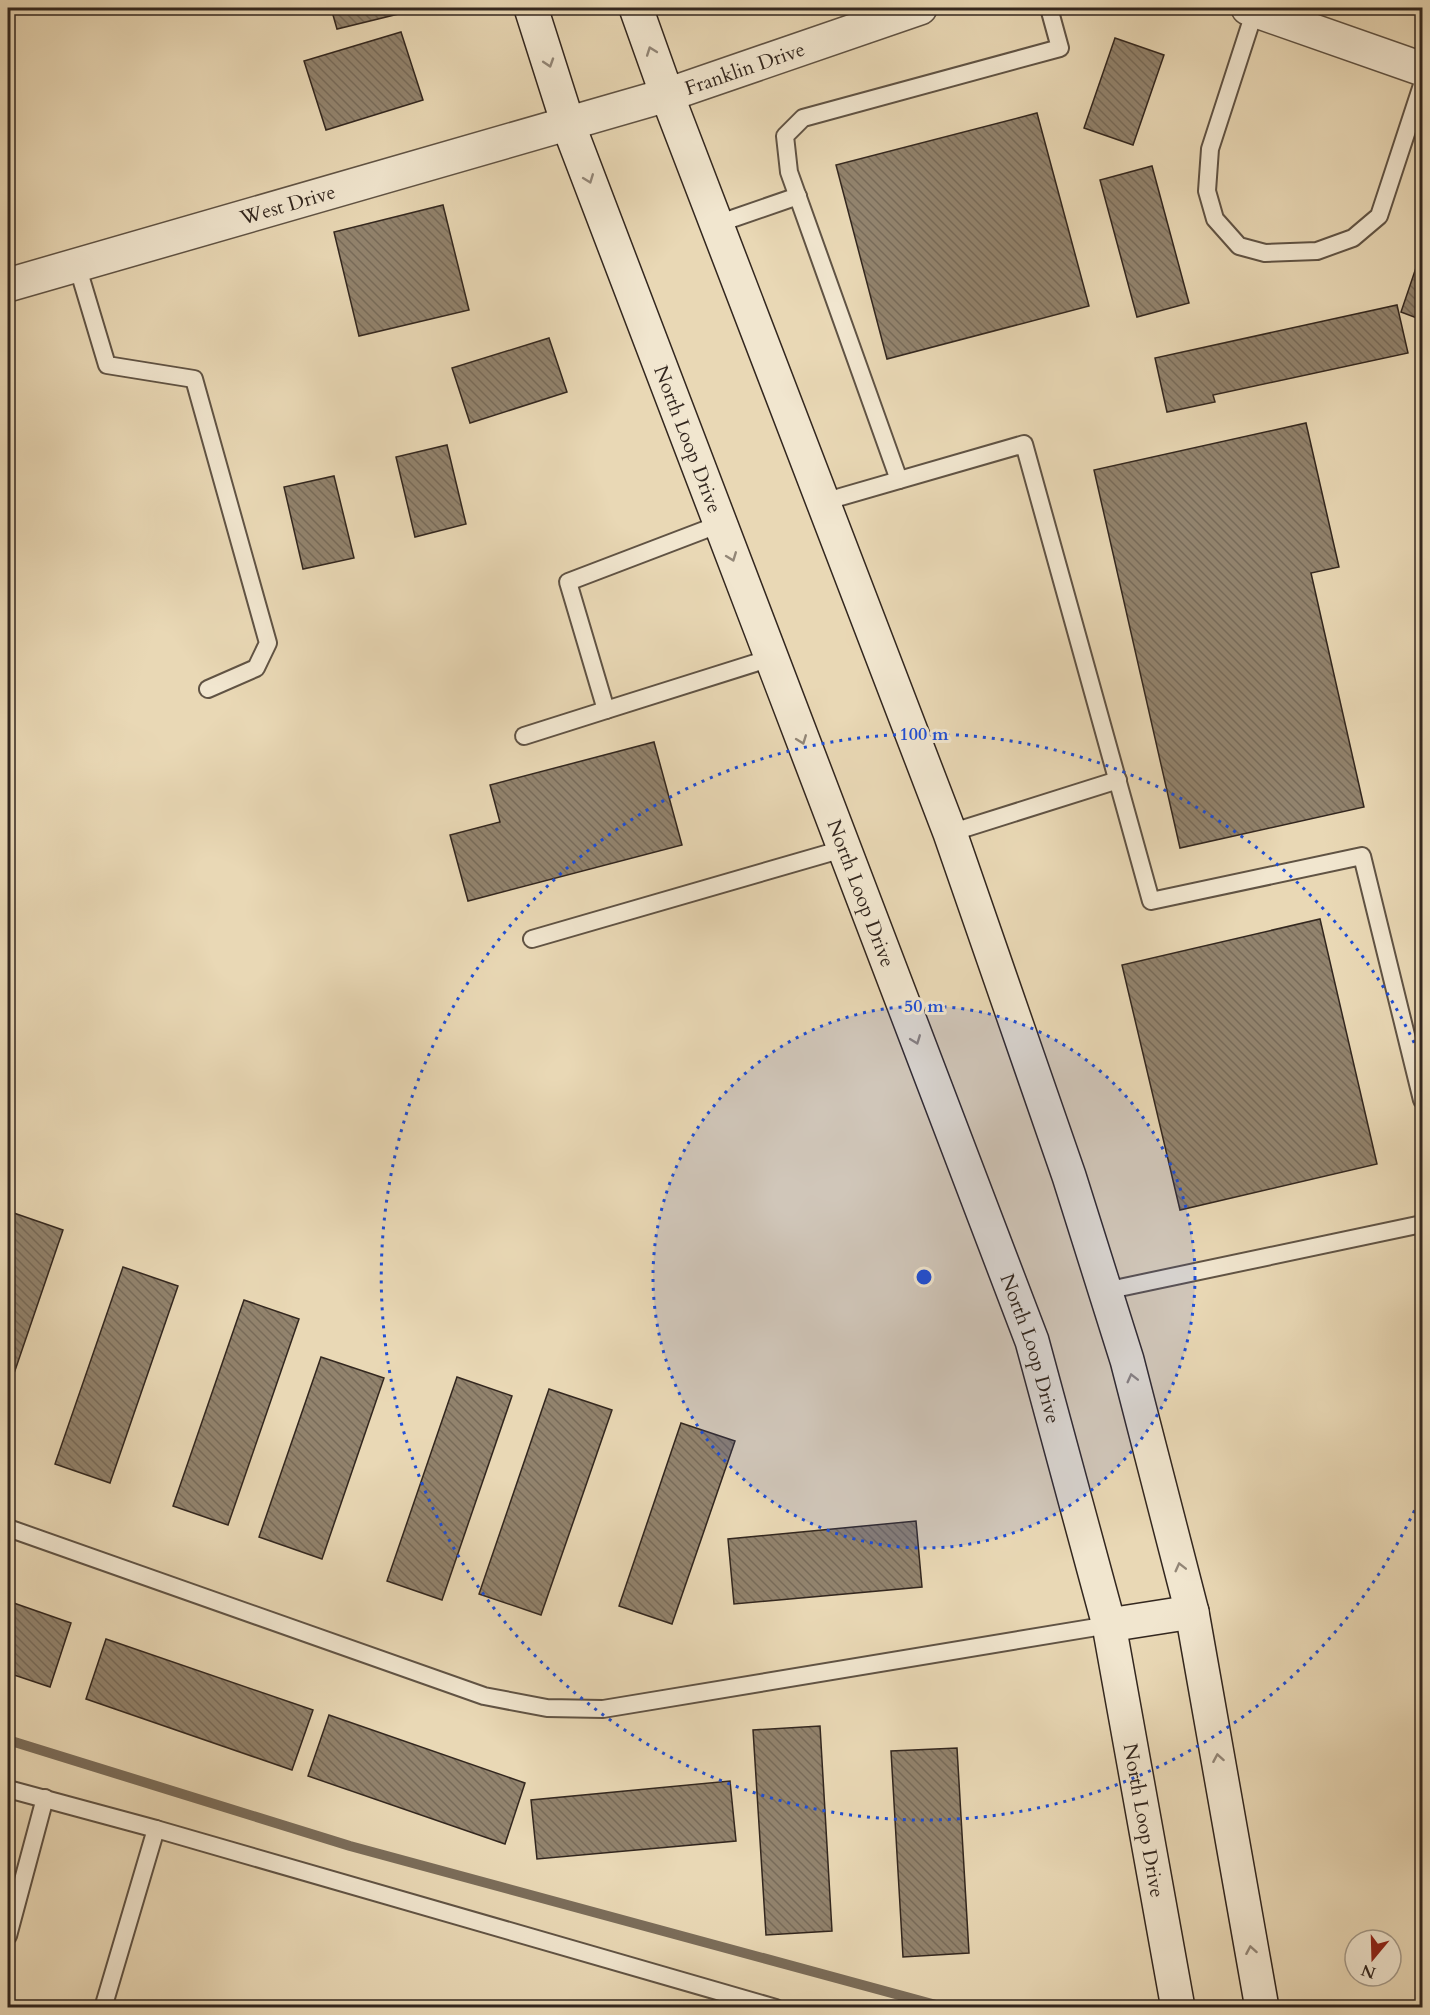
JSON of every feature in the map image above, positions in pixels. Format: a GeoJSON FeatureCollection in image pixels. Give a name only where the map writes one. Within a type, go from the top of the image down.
{"type":"FeatureCollection","features":[{"type":"Feature","properties":{"kind":"main road","name":"North Loop Drive"},"geometry":{"type":"LineString","coordinates":[[531,8],[568,124],[1032,1341],[1109,1625],[1178,2007]]}},
{"type":"Feature","properties":{"kind":"main road"},"geometry":{"type":"LineString","coordinates":[[636,8],[667,95],[950,833],[1069,1176],[1127,1360],[1192,1612],[1262,2007]]}},
{"type":"Feature","properties":{"kind":"main road","name":"Franklin Drive"},"geometry":{"type":"LineString","coordinates":[[568,124],[667,95],[920,8]]}},
{"type":"Feature","properties":{"kind":"main road"},"geometry":{"type":"LineString","coordinates":[[1252,9],[1422,69]]}},
{"type":"Feature","properties":{"kind":"main road","name":"West Drive"},"geometry":{"type":"LineString","coordinates":[[8,285],[457,154],[568,124]]}},
{"type":"Feature","properties":{"kind":"main road"},"geometry":{"type":"LineString","coordinates":[[1109,1625],[1192,1612]]}},
{"type":"Feature","properties":{"kind":"lane"},"geometry":{"type":"LineString","coordinates":[[899,480],[789,172],[785,136],[803,118],[1060,48],[1049,8]]}},
{"type":"Feature","properties":{"kind":"lane"},"geometry":{"type":"LineString","coordinates":[[1252,9],[1210,149],[1207,191],[1215,219],[1239,246],[1265,254],[1317,251],[1353,238],[1379,216],[1422,85]]}},
{"type":"Feature","properties":{"kind":"lane"},"geometry":{"type":"LineString","coordinates":[[717,224],[798,196]]}},
{"type":"Feature","properties":{"kind":"lane"},"geometry":{"type":"LineString","coordinates":[[76,265],[107,365],[195,378],[268,643],[256,668],[208,689]]}},
{"type":"Feature","properties":{"kind":"lane"},"geometry":{"type":"LineString","coordinates":[[823,502],[1024,444],[1151,901],[1362,856],[1422,1100]]}},
{"type":"Feature","properties":{"kind":"lane"},"geometry":{"type":"LineString","coordinates":[[606,710],[568,582],[720,524]]}},
{"type":"Feature","properties":{"kind":"lane"},"geometry":{"type":"LineString","coordinates":[[524,736],[771,658]]}},
{"type":"Feature","properties":{"kind":"lane"},"geometry":{"type":"LineString","coordinates":[[950,833],[1118,780]]}},
{"type":"Feature","properties":{"kind":"lane"},"geometry":{"type":"LineString","coordinates":[[532,939],[843,849]]}},
{"type":"Feature","properties":{"kind":"lane"},"geometry":{"type":"LineString","coordinates":[[1105,1291],[1422,1224]]}},
{"type":"Feature","properties":{"kind":"lane"},"geometry":{"type":"LineString","coordinates":[[8,1528],[484,1696],[547,1708],[603,1709],[1109,1625]]}},
{"type":"Feature","properties":{"kind":"lane"},"geometry":{"type":"LineString","coordinates":[[8,1789],[156,1829],[776,2007]]}},
{"type":"Feature","properties":{"kind":"lane"},"geometry":{"type":"LineString","coordinates":[[8,1936],[45,1798]]}},
{"type":"Feature","properties":{"kind":"lane"},"geometry":{"type":"LineString","coordinates":[[103,2007],[156,1829]]}},
{"type":"Feature","properties":{"kind":"building"},"geometry":{"type":"Polygon","coordinates":[[[331,8],[423,8],[337,29],[331,8]]]}},
{"type":"Feature","properties":{"kind":"building"},"geometry":{"type":"Polygon","coordinates":[[[401,32],[423,100],[326,130],[304,61],[401,32]]]}},
{"type":"Feature","properties":{"kind":"building"},"geometry":{"type":"Polygon","coordinates":[[[1115,38],[1164,55],[1133,145],[1084,128],[1115,38]]]}},
{"type":"Feature","properties":{"kind":"building"},"geometry":{"type":"Polygon","coordinates":[[[1037,113],[1089,306],[887,359],[836,165],[1037,113]]]}},
{"type":"Feature","properties":{"kind":"building"},"geometry":{"type":"Polygon","coordinates":[[[1152,166],[1189,303],[1137,317],[1100,180],[1152,166]]]}},
{"type":"Feature","properties":{"kind":"building"},"geometry":{"type":"Polygon","coordinates":[[[443,205],[469,310],[359,336],[334,232],[443,205]]]}},
{"type":"Feature","properties":{"kind":"building"},"geometry":{"type":"Polygon","coordinates":[[[1422,250],[1422,320],[1401,312],[1422,250]]]}},
{"type":"Feature","properties":{"kind":"building"},"geometry":{"type":"Polygon","coordinates":[[[1397,305],[1408,353],[1213,395],[1215,402],[1167,412],[1155,358],[1397,305]]]}},
{"type":"Feature","properties":{"kind":"building"},"geometry":{"type":"Polygon","coordinates":[[[549,338],[567,392],[470,423],[452,368],[549,338]]]}},
{"type":"Feature","properties":{"kind":"building"},"geometry":{"type":"Polygon","coordinates":[[[1306,423],[1339,567],[1311,573],[1364,807],[1180,848],[1094,470],[1306,423]]]}},
{"type":"Feature","properties":{"kind":"building"},"geometry":{"type":"Polygon","coordinates":[[[447,445],[466,524],[415,537],[396,457],[447,445]]]}},
{"type":"Feature","properties":{"kind":"building"},"geometry":{"type":"Polygon","coordinates":[[[334,476],[354,558],[303,569],[284,487],[334,476]]]}},
{"type":"Feature","properties":{"kind":"building"},"geometry":{"type":"Polygon","coordinates":[[[654,742],[682,845],[468,901],[450,835],[500,822],[490,785],[654,742]]]}},
{"type":"Feature","properties":{"kind":"building"},"geometry":{"type":"Polygon","coordinates":[[[1320,919],[1377,1164],[1180,1210],[1122,965],[1320,919]]]}},
{"type":"Feature","properties":{"kind":"building"},"geometry":{"type":"Polygon","coordinates":[[[8,1211],[63,1230],[8,1391],[8,1211]]]}},
{"type":"Feature","properties":{"kind":"building"},"geometry":{"type":"Polygon","coordinates":[[[123,1267],[178,1286],[110,1483],[55,1464],[123,1267]]]}},
{"type":"Feature","properties":{"kind":"building"},"geometry":{"type":"Polygon","coordinates":[[[244,1300],[299,1319],[228,1525],[173,1506],[244,1300]]]}},
{"type":"Feature","properties":{"kind":"building"},"geometry":{"type":"Polygon","coordinates":[[[321,1357],[384,1378],[322,1559],[259,1537],[321,1357]]]}},
{"type":"Feature","properties":{"kind":"building"},"geometry":{"type":"Polygon","coordinates":[[[457,1377],[512,1396],[442,1600],[387,1581],[457,1377]]]}},
{"type":"Feature","properties":{"kind":"building"},"geometry":{"type":"Polygon","coordinates":[[[549,1389],[612,1410],[541,1615],[479,1594],[549,1389]]]}},
{"type":"Feature","properties":{"kind":"building"},"geometry":{"type":"Polygon","coordinates":[[[681,1423],[735,1441],[672,1624],[619,1606],[681,1423]]]}},
{"type":"Feature","properties":{"kind":"building"},"geometry":{"type":"Polygon","coordinates":[[[916,1521],[922,1587],[734,1604],[728,1539],[916,1521]]]}},
{"type":"Feature","properties":{"kind":"building"},"geometry":{"type":"Polygon","coordinates":[[[8,1601],[71,1623],[50,1687],[8,1673],[8,1601]]]}},
{"type":"Feature","properties":{"kind":"building"},"geometry":{"type":"Polygon","coordinates":[[[106,1639],[313,1710],[292,1770],[86,1699],[106,1639]]]}},
{"type":"Feature","properties":{"kind":"building"},"geometry":{"type":"Polygon","coordinates":[[[329,1715],[525,1783],[505,1844],[308,1776],[329,1715]]]}},
{"type":"Feature","properties":{"kind":"building"},"geometry":{"type":"Polygon","coordinates":[[[820,1726],[832,1931],[766,1935],[753,1730],[820,1726]]]}},
{"type":"Feature","properties":{"kind":"building"},"geometry":{"type":"Polygon","coordinates":[[[957,1748],[969,1953],[903,1957],[891,1751],[957,1748]]]}},
{"type":"Feature","properties":{"kind":"building"},"geometry":{"type":"Polygon","coordinates":[[[730,1781],[736,1841],[537,1859],[531,1800],[730,1781]]]}},
{"type":"Feature","properties":{"kind":"waterway"},"geometry":{"type":"LineString","coordinates":[[8,1740],[350,1846],[947,2008]]}}]}
